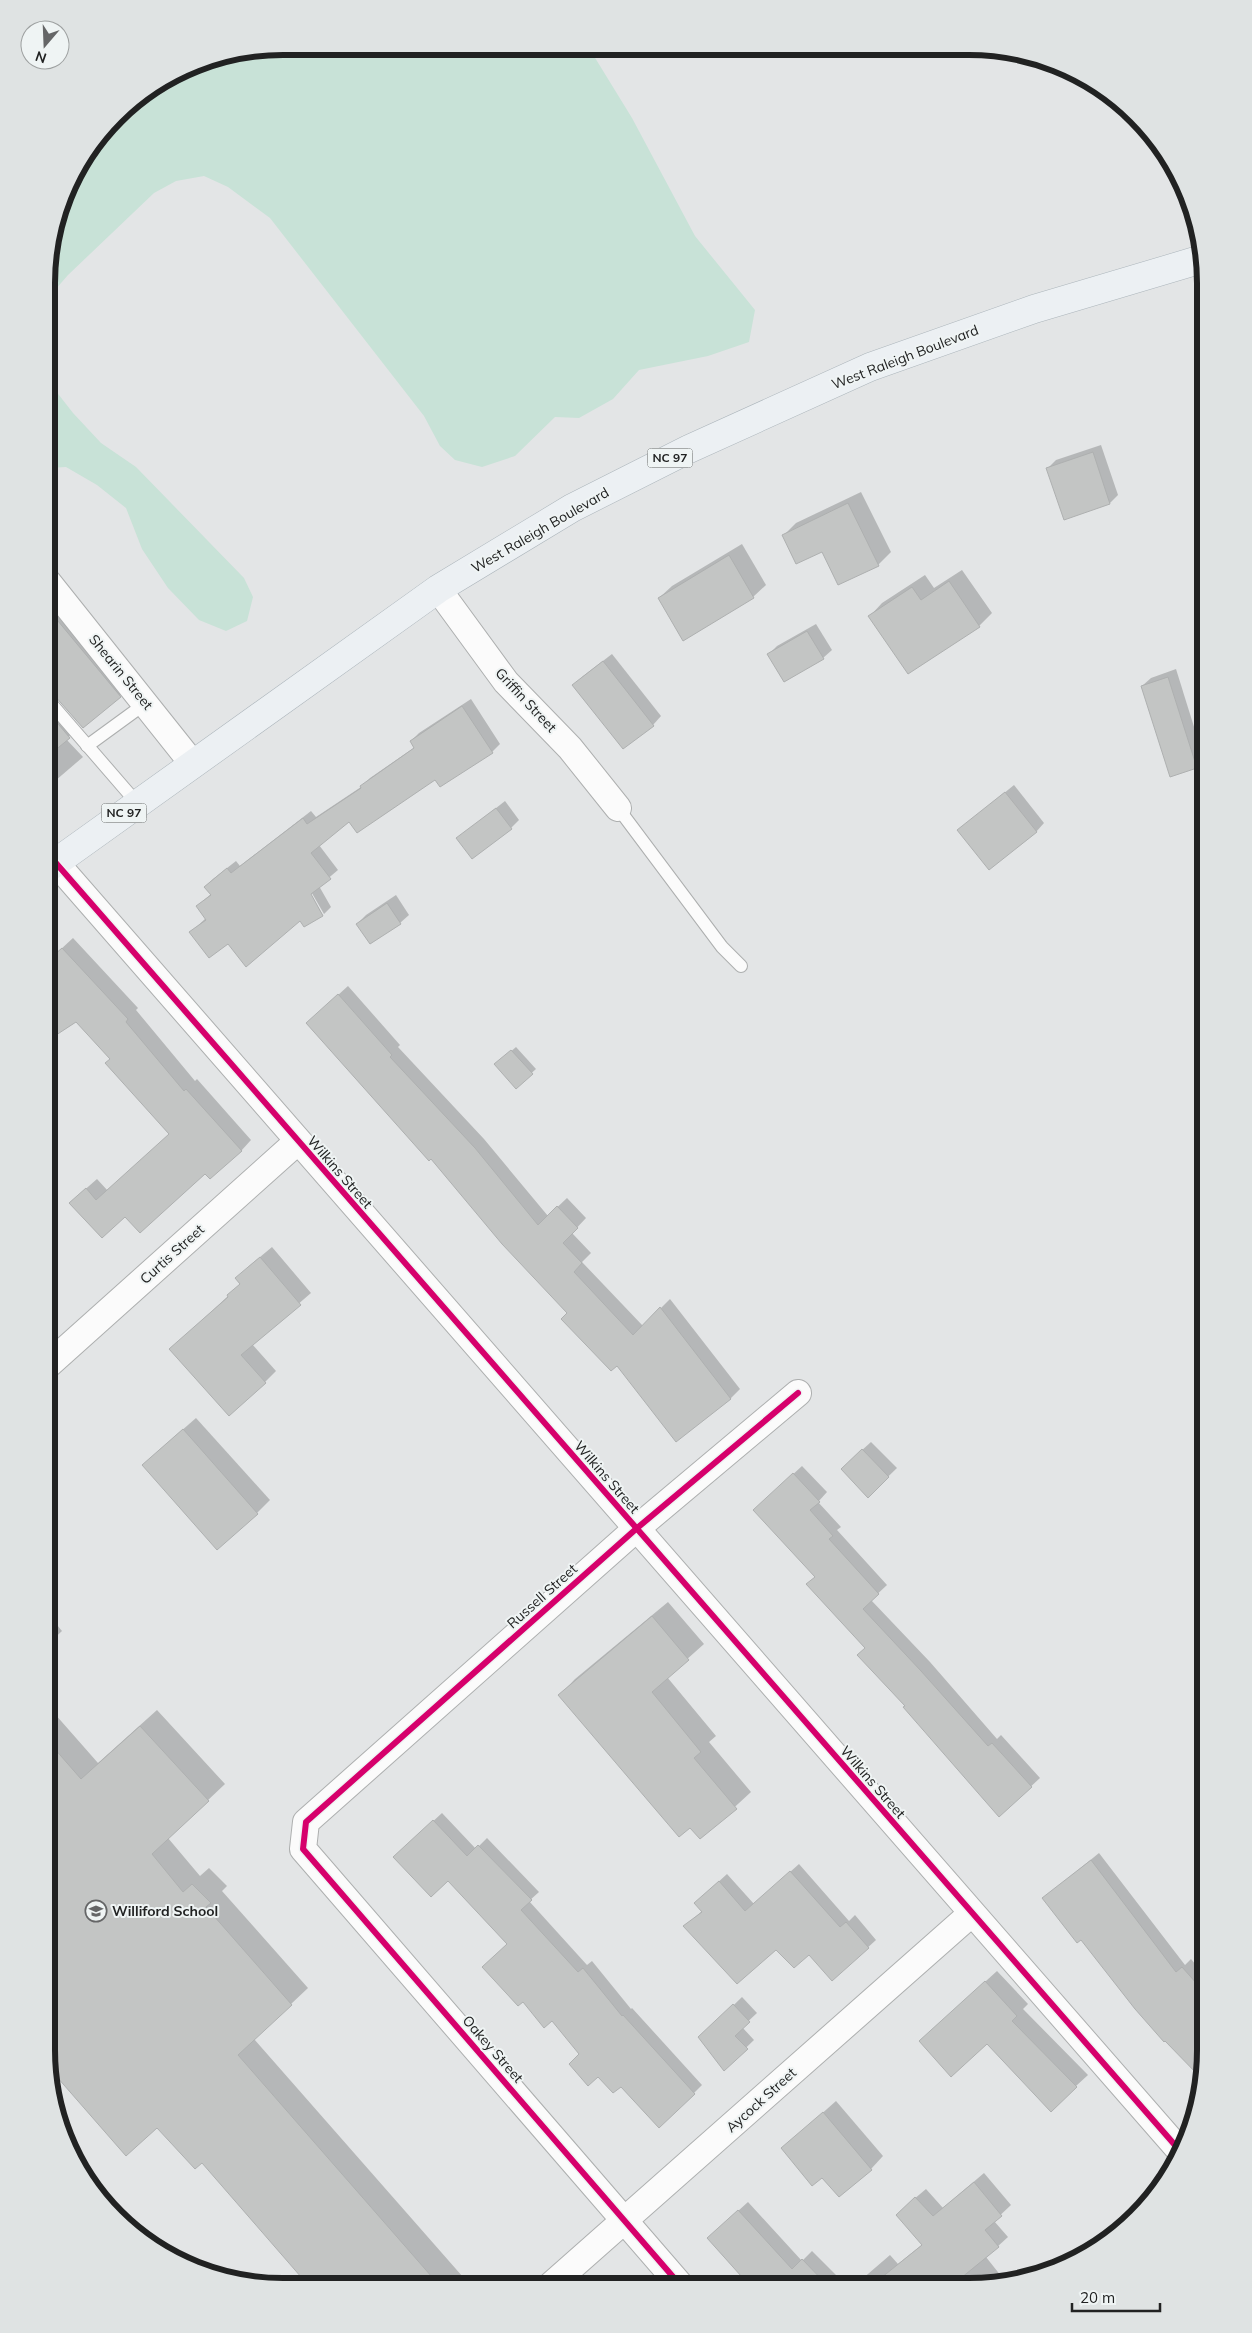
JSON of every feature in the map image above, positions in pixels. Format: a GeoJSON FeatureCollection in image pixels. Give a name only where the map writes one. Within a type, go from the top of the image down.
{"type":"FeatureCollection","features":[{"type":"Feature","properties":{"kind":"main road","name":"West Raleigh Boulevard"},"geometry":{"type":"LineString","coordinates":[[55,862],[438,589],[572,508],[689,449],[870,367],[1034,310],[1196,261]]}},
{"type":"Feature","properties":{"kind":"street","name":"Griffin Street"},"geometry":{"type":"LineString","coordinates":[[438,589],[506,682],[570,748],[618,808]]}},
{"type":"Feature","properties":{"kind":"street","name":"Shearin Street"},"geometry":{"type":"LineString","coordinates":[[55,591],[193,764]]}},
{"type":"Feature","properties":{"kind":"street","name":"Wilkins Street"},"geometry":{"type":"LineString","coordinates":[[55,870],[297,1142],[1176,2146]]}},
{"type":"Feature","properties":{"kind":"street","name":"Curtis Street"},"geometry":{"type":"LineString","coordinates":[[55,1359],[297,1142]]}},
{"type":"Feature","properties":{"kind":"street","name":"Russell Street"},"geometry":{"type":"LineString","coordinates":[[306,1822],[636,1529],[798,1393]]}},
{"type":"Feature","properties":{"kind":"street","name":"Oakey Street"},"geometry":{"type":"LineString","coordinates":[[306,1822],[303,1848],[674,2278]]}},
{"type":"Feature","properties":{"kind":"street","name":"Aycock Street"},"geometry":{"type":"LineString","coordinates":[[559,2278],[971,1914]]}},
{"type":"Feature","properties":{"kind":"lane"},"geometry":{"type":"LineString","coordinates":[[87,746],[146,703]]}},
{"type":"Feature","properties":{"kind":"lane"},"geometry":{"type":"LineString","coordinates":[[55,708],[137,803]]}},
{"type":"Feature","properties":{"kind":"lane"},"geometry":{"type":"LineString","coordinates":[[618,808],[722,947],[741,966]]}},
{"type":"Feature","properties":{"kind":"green space"},"geometry":{"type":"Polygon","coordinates":[[[268,55],[593,55],[632,118],[695,236],[755,310],[749,342],[708,356],[639,370],[613,399],[579,418],[555,417],[515,456],[482,467],[455,460],[440,446],[424,416],[270,218],[228,187],[204,176],[176,181],[154,193],[68,275],[55,290],[55,268],[59,239],[67,210],[72,196],[93,157],[122,122],[144,102],[196,72],[239,59],[268,55]]]}},
{"type":"Feature","properties":{"kind":"green space"},"geometry":{"type":"Polygon","coordinates":[[[55,390],[101,443],[136,467],[244,578],[253,597],[247,621],[226,631],[199,620],[168,588],[142,549],[126,508],[97,485],[66,467],[55,468],[55,390]]]}},
{"type":"Feature","properties":{"kind":"building"},"geometry":{"type":"Polygon","coordinates":[[[1093,452],[1110,504],[1064,520],[1046,468],[1093,452]]]}},
{"type":"Feature","properties":{"kind":"building"},"geometry":{"type":"Polygon","coordinates":[[[848,503],[879,566],[838,585],[822,552],[796,564],[782,535],[848,503]]]}},
{"type":"Feature","properties":{"kind":"building"},"geometry":{"type":"Polygon","coordinates":[[[729,555],[754,598],[683,641],[658,598],[729,555]]]}},
{"type":"Feature","properties":{"kind":"building"},"geometry":{"type":"Polygon","coordinates":[[[949,581],[980,627],[908,674],[868,616],[912,587],[921,600],[949,581]]]}},
{"type":"Feature","properties":{"kind":"building"},"geometry":{"type":"Polygon","coordinates":[[[55,617],[121,697],[83,728],[55,696],[55,617]]]}},
{"type":"Feature","properties":{"kind":"building"},"geometry":{"type":"Polygon","coordinates":[[[807,631],[824,659],[784,682],[767,654],[807,631]]]}},
{"type":"Feature","properties":{"kind":"building"},"geometry":{"type":"Polygon","coordinates":[[[603,661],[654,726],[623,749],[572,685],[603,661]]]}},
{"type":"Feature","properties":{"kind":"building"},"geometry":{"type":"Polygon","coordinates":[[[1168,677],[1197,768],[1170,777],[1141,686],[1168,677]]]}},
{"type":"Feature","properties":{"kind":"building"},"geometry":{"type":"Polygon","coordinates":[[[462,706],[493,753],[440,787],[435,780],[357,833],[349,822],[311,853],[331,879],[311,894],[323,916],[304,927],[300,921],[246,967],[228,944],[209,958],[189,932],[206,920],[196,906],[211,895],[204,887],[227,868],[231,873],[303,818],[307,824],[361,788],[360,786],[414,748],[410,741],[462,706]]]}},
{"type":"Feature","properties":{"kind":"building"},"geometry":{"type":"Polygon","coordinates":[[[55,720],[70,738],[55,750],[55,720]]]}},
{"type":"Feature","properties":{"kind":"building"},"geometry":{"type":"Polygon","coordinates":[[[1005,792],[1037,832],[989,870],[957,830],[1005,792]]]}},
{"type":"Feature","properties":{"kind":"building"},"geometry":{"type":"Polygon","coordinates":[[[496,808],[512,829],[472,859],[456,838],[496,808]]]}},
{"type":"Feature","properties":{"kind":"building"},"geometry":{"type":"Polygon","coordinates":[[[387,903],[401,924],[370,944],[356,924],[387,903]]]}},
{"type":"Feature","properties":{"kind":"building"},"geometry":{"type":"Polygon","coordinates":[[[62,948],[128,1019],[126,1022],[184,1091],[186,1089],[242,1151],[210,1179],[205,1174],[140,1233],[125,1217],[102,1238],[69,1203],[86,1188],[96,1200],[169,1134],[105,1063],[110,1059],[76,1022],[55,1036],[55,954],[62,948]]]}},
{"type":"Feature","properties":{"kind":"building"},"geometry":{"type":"Polygon","coordinates":[[[338,994],[392,1055],[390,1057],[475,1148],[538,1225],[557,1206],[578,1228],[563,1243],[582,1263],[574,1272],[633,1335],[660,1307],[731,1399],[676,1442],[617,1366],[611,1371],[561,1319],[567,1313],[502,1244],[431,1159],[429,1161],[306,1023],[338,994]]]}},
{"type":"Feature","properties":{"kind":"building"},"geometry":{"type":"Polygon","coordinates":[[[511,1050],[533,1074],[516,1089],[494,1064],[511,1050]]]}},
{"type":"Feature","properties":{"kind":"building"},"geometry":{"type":"Polygon","coordinates":[[[260,1257],[301,1305],[241,1355],[266,1383],[229,1416],[169,1349],[228,1297],[227,1295],[240,1284],[235,1278],[260,1257]]]}},
{"type":"Feature","properties":{"kind":"building"},"geometry":{"type":"Polygon","coordinates":[[[183,1429],[258,1514],[217,1550],[142,1465],[183,1429]]]}},
{"type":"Feature","properties":{"kind":"building"},"geometry":{"type":"Polygon","coordinates":[[[862,1449],[889,1477],[868,1498],[841,1469],[862,1449]]]}},
{"type":"Feature","properties":{"kind":"building"},"geometry":{"type":"Polygon","coordinates":[[[793,1473],[820,1502],[810,1510],[833,1536],[829,1539],[879,1594],[863,1609],[988,1746],[992,1743],[1032,1787],[999,1817],[903,1707],[905,1706],[857,1655],[865,1648],[806,1584],[815,1577],[753,1510],[793,1473]]]}},
{"type":"Feature","properties":{"kind":"building"},"geometry":{"type":"Polygon","coordinates":[[[652,1616],[689,1660],[652,1692],[701,1752],[694,1758],[737,1809],[700,1839],[690,1828],[679,1837],[558,1695],[652,1616]]]}},
{"type":"Feature","properties":{"kind":"building"},"geometry":{"type":"Polygon","coordinates":[[[140,1726],[209,1801],[152,1854],[183,1892],[192,1884],[211,1903],[206,1907],[292,2005],[238,2055],[433,2278],[302,2278],[202,2163],[195,2169],[157,2128],[126,2156],[57,2077],[55,2065],[55,1749],[81,1779],[140,1726]]]}},
{"type":"Feature","properties":{"kind":"building"},"geometry":{"type":"Polygon","coordinates":[[[433,1820],[467,1856],[478,1845],[532,1900],[521,1910],[578,1972],[583,1968],[622,2016],[695,2094],[659,2128],[621,2087],[613,2093],[598,2077],[588,2086],[569,2064],[579,2054],[552,2021],[544,2028],[523,2002],[518,2006],[482,1967],[507,1944],[448,1881],[431,1897],[393,1857],[433,1820]]]}},
{"type":"Feature","properties":{"kind":"building"},"geometry":{"type":"Polygon","coordinates":[[[1091,1860],[1176,1972],[1182,1967],[1197,1984],[1196,2073],[1164,2042],[1135,2009],[1081,1940],[1077,1943],[1042,1898],[1091,1860]]]}},
{"type":"Feature","properties":{"kind":"building"},"geometry":{"type":"Polygon","coordinates":[[[790,1871],[840,1927],[846,1922],[869,1948],[832,1981],[809,1955],[794,1968],[776,1950],[737,1984],[683,1926],[702,1912],[694,1903],[719,1881],[745,1911],[790,1871]]]}},
{"type":"Feature","properties":{"kind":"building"},"geometry":{"type":"Polygon","coordinates":[[[985,1981],[1017,2016],[1012,2021],[1077,2087],[1051,2112],[987,2044],[951,2077],[919,2041],[985,1981]]]}},
{"type":"Feature","properties":{"kind":"building"},"geometry":{"type":"Polygon","coordinates":[[[733,2004],[750,2022],[735,2036],[748,2049],[724,2071],[698,2037],[733,2004]]]}},
{"type":"Feature","properties":{"kind":"building"},"geometry":{"type":"Polygon","coordinates":[[[823,2112],[872,2170],[839,2197],[822,2178],[812,2186],[781,2148],[823,2112]]]}},
{"type":"Feature","properties":{"kind":"building"},"geometry":{"type":"Polygon","coordinates":[[[974,2182],[1002,2216],[985,2230],[999,2247],[961,2278],[881,2278],[922,2245],[896,2215],[915,2197],[933,2216],[974,2182]]]}},
{"type":"Feature","properties":{"kind":"building"},"geometry":{"type":"Polygon","coordinates":[[[738,2210],[792,2269],[802,2259],[820,2278],[743,2278],[707,2238],[738,2210]]]}},
{"type":"Feature","properties":{"kind":"cycle path"},"geometry":{"type":"LineString","coordinates":[[55,862],[1176,2146]]}},
{"type":"Feature","properties":{"kind":"cycle path"},"geometry":{"type":"LineString","coordinates":[[674,2278],[303,1849],[306,1822],[636,1529],[798,1393]]}},
{"type":"Feature","properties":{"kind":"place","name":"Williford School"},"geometry":{"type":"Point","coordinates":[96,1911]}}]}
